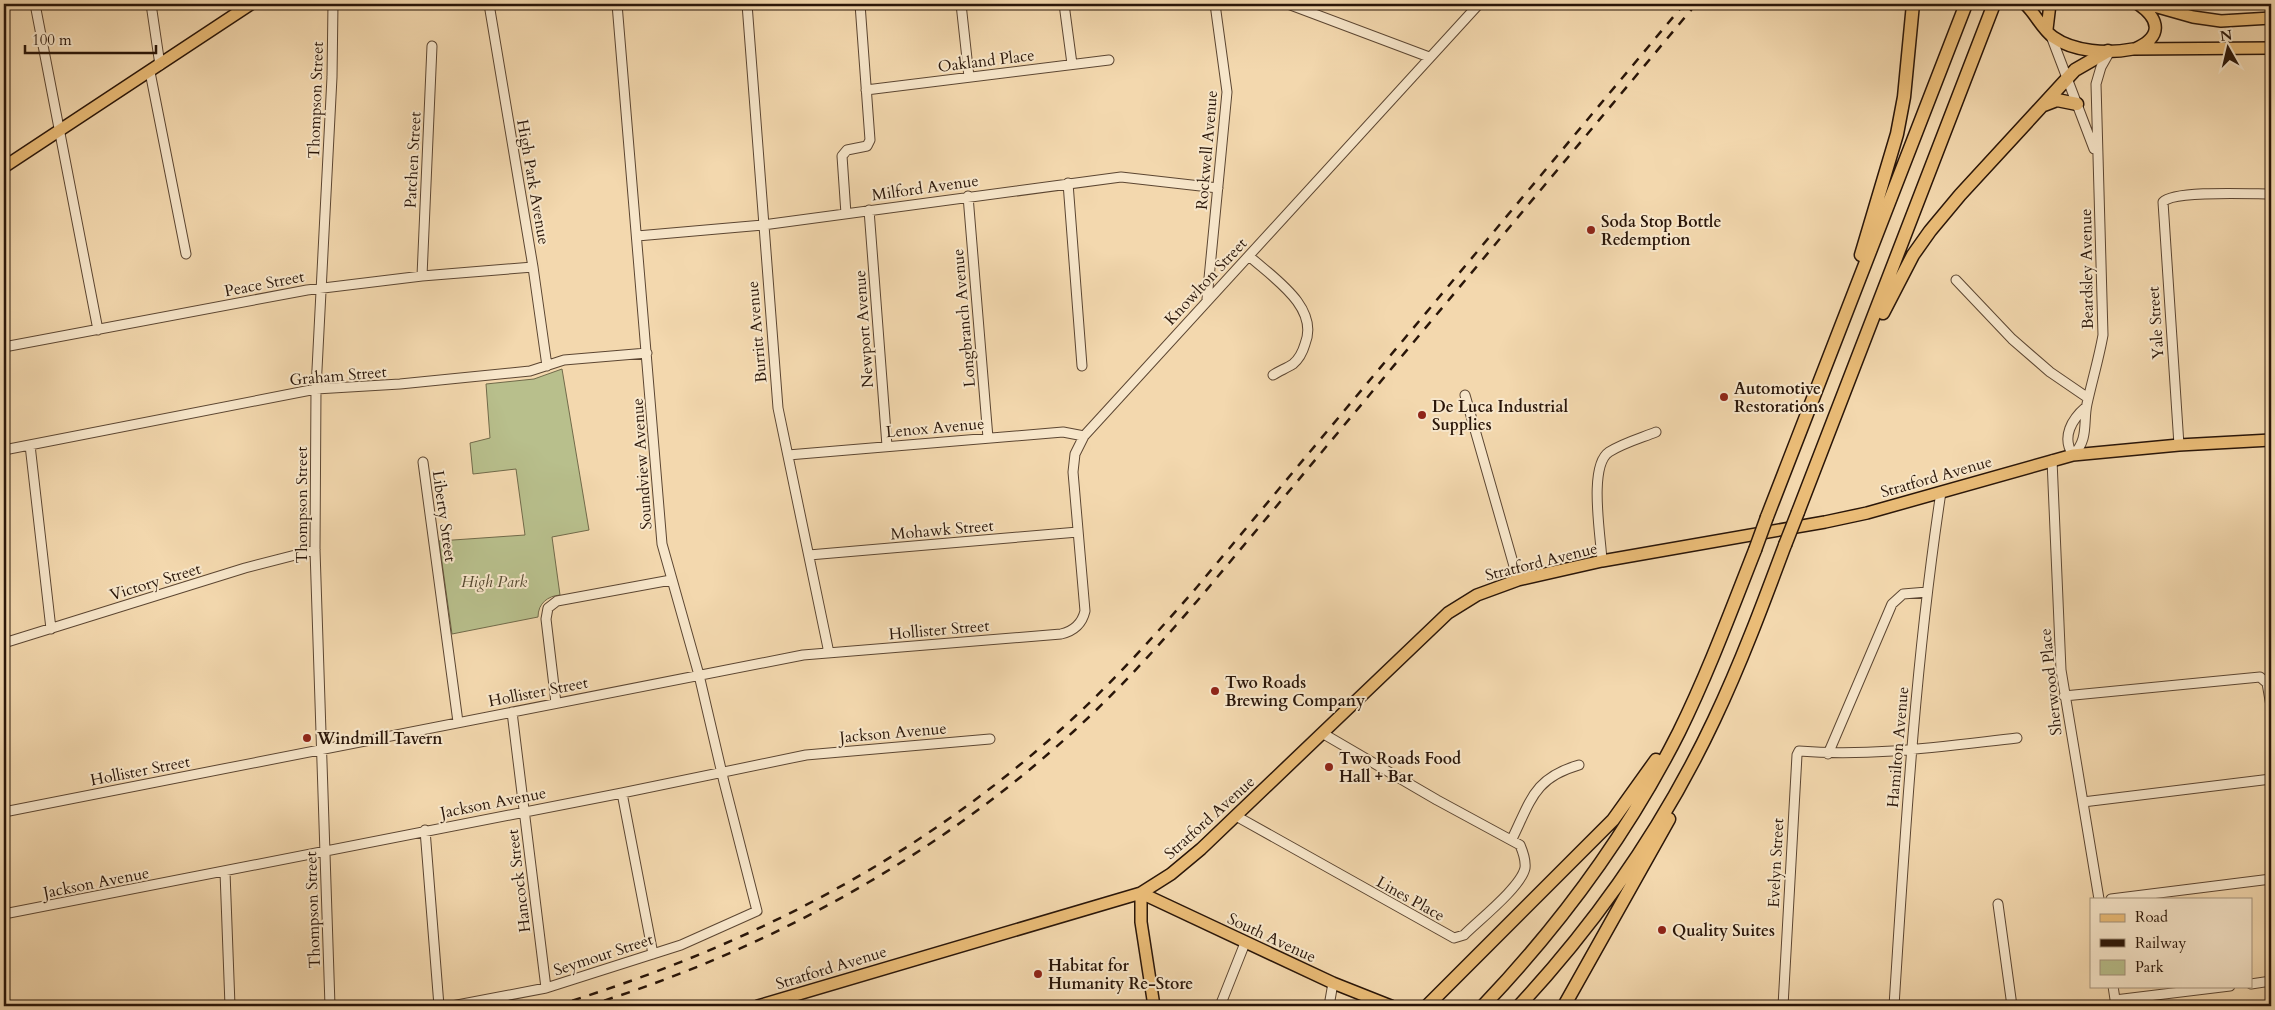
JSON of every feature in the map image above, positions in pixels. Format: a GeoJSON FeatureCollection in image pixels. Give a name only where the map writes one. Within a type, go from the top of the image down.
{"type":"FeatureCollection","features":[{"type":"Feature","properties":{"kind":"highway"},"geometry":{"type":"LineString","coordinates":[[1824,371],[1898,134],[1904,97],[1912,4]]}},
{"type":"Feature","properties":{"kind":"highway"},"geometry":{"type":"LineString","coordinates":[[1483,1006],[1552,928],[1611,848],[1646,791],[1693,703],[1755,550],[1966,4]]}},
{"type":"Feature","properties":{"kind":"highway"},"geometry":{"type":"LineString","coordinates":[[1564,1006],[1644,867],[1682,796],[1741,659],[1994,4]]}},
{"type":"Feature","properties":{"kind":"highway"},"geometry":{"type":"LineString","coordinates":[[1845,390],[1897,284],[1930,231],[2081,66],[2109,51]]}},
{"type":"Feature","properties":{"kind":"highway"},"geometry":{"type":"LineString","coordinates":[[2044,105],[2056,100],[2077,104]]}},
{"type":"Feature","properties":{"kind":"highway"},"geometry":{"type":"LineString","coordinates":[[1428,1006],[1614,820],[1693,703]]}},
{"type":"Feature","properties":{"kind":"highway"},"geometry":{"type":"LineString","coordinates":[[1520,1006],[1570,948],[1630,868],[1683,781],[1713,721]]}},
{"type":"Feature","properties":{"kind":"main road"},"geometry":{"type":"LineString","coordinates":[[4,167],[251,4]]}},
{"type":"Feature","properties":{"kind":"main road"},"geometry":{"type":"LineString","coordinates":[[2025,4],[2049,32],[2074,47],[2109,51],[2271,48]]}},
{"type":"Feature","properties":{"kind":"main road"},"geometry":{"type":"LineString","coordinates":[[2049,32],[2050,4]]}},
{"type":"Feature","properties":{"kind":"main road"},"geometry":{"type":"LineString","coordinates":[[2133,50],[2152,39],[2155,30],[2151,15],[2138,4]]}},
{"type":"Feature","properties":{"kind":"main road"},"geometry":{"type":"LineString","coordinates":[[2147,4],[2193,17],[2221,21],[2271,18]]}},
{"type":"Feature","properties":{"kind":"main road","name":"Stratford Avenue"},"geometry":{"type":"LineString","coordinates":[[758,1006],[1141,893],[1180,867],[1236,816],[1448,613],[1477,595],[1518,580],[1602,561],[1825,522],[1942,492],[2073,455],[2179,445],[2271,440]]}},
{"type":"Feature","properties":{"kind":"main road"},"geometry":{"type":"LineString","coordinates":[[1141,893],[1141,922],[1154,1006]]}},
{"type":"Feature","properties":{"kind":"main road","name":"South Avenue"},"geometry":{"type":"LineString","coordinates":[[1141,893],[1333,983],[1391,1006]]}},
{"type":"Feature","properties":{"kind":"street"},"geometry":{"type":"LineString","coordinates":[[35,4],[98,330]]}},
{"type":"Feature","properties":{"kind":"street"},"geometry":{"type":"LineString","coordinates":[[151,4],[155,69],[186,254]]}},
{"type":"Feature","properties":{"kind":"street","name":"Thompson Street"},"geometry":{"type":"LineString","coordinates":[[330,1006],[315,550],[316,388],[332,77],[332,4]]}},
{"type":"Feature","properties":{"kind":"street","name":"High Park Avenue"},"geometry":{"type":"LineString","coordinates":[[489,4],[533,267],[547,366]]}},
{"type":"Feature","properties":{"kind":"street","name":"Soundview Avenue"},"geometry":{"type":"LineString","coordinates":[[617,4],[662,544],[699,676],[758,911]]}},
{"type":"Feature","properties":{"kind":"street","name":"Burritt Avenue"},"geometry":{"type":"LineString","coordinates":[[747,4],[778,408],[829,652]]}},
{"type":"Feature","properties":{"kind":"street"},"geometry":{"type":"LineString","coordinates":[[846,214],[842,156],[847,150],[863,147],[870,142],[860,4]]}},
{"type":"Feature","properties":{"kind":"street"},"geometry":{"type":"LineString","coordinates":[[961,4],[969,77]]}},
{"type":"Feature","properties":{"kind":"street"},"geometry":{"type":"LineString","coordinates":[[1064,4],[1072,64]]}},
{"type":"Feature","properties":{"kind":"street","name":"Rockwell Avenue"},"geometry":{"type":"LineString","coordinates":[[1207,300],[1227,92],[1215,4]]}},
{"type":"Feature","properties":{"kind":"street"},"geometry":{"type":"LineString","coordinates":[[1288,4],[1429,57]]}},
{"type":"Feature","properties":{"kind":"street","name":"Knowlton Street"},"geometry":{"type":"LineString","coordinates":[[1079,625],[1084,616],[1085,605],[1073,466],[1076,450],[1084,436],[1479,4]]}},
{"type":"Feature","properties":{"kind":"street","name":"Beardsley Avenue"},"geometry":{"type":"LineString","coordinates":[[2049,32],[2097,158]]}},
{"type":"Feature","properties":{"kind":"street","name":"Patchen Street"},"geometry":{"type":"LineString","coordinates":[[422,276],[432,46]]}},
{"type":"Feature","properties":{"kind":"street","name":"Beardsley Avenue"},"geometry":{"type":"LineString","coordinates":[[2087,403],[2076,416],[2069,429],[2068,444],[2073,455],[2082,443],[2086,425],[2087,403],[2099,361],[2104,320],[2097,158],[2096,84],[2101,67],[2109,51]]}},
{"type":"Feature","properties":{"kind":"street","name":"Oakland Place"},"geometry":{"type":"LineString","coordinates":[[866,90],[1109,60]]}},
{"type":"Feature","properties":{"kind":"street","name":"Milford Avenue"},"geometry":{"type":"LineString","coordinates":[[637,236],[763,225],[968,196],[1121,177],[1218,188]]}},
{"type":"Feature","properties":{"kind":"street"},"geometry":{"type":"LineString","coordinates":[[1068,183],[1082,366]]}},
{"type":"Feature","properties":{"kind":"street","name":"Yale Street"},"geometry":{"type":"LineString","coordinates":[[2179,445],[2162,206],[2165,200],[2171,197],[2212,194],[2271,194]]}},
{"type":"Feature","properties":{"kind":"street","name":"Longbranch Avenue"},"geometry":{"type":"LineString","coordinates":[[968,196],[988,438]]}},
{"type":"Feature","properties":{"kind":"street","name":"Newport Avenue"},"geometry":{"type":"LineString","coordinates":[[870,210],[887,446]]}},
{"type":"Feature","properties":{"kind":"street"},"geometry":{"type":"LineString","coordinates":[[1249,256],[1291,294],[1303,310],[1308,325],[1306,343],[1296,361],[1273,375]]}},
{"type":"Feature","properties":{"kind":"street","name":"Peace Street"},"geometry":{"type":"LineString","coordinates":[[4,348],[321,288],[422,276],[533,267]]}},
{"type":"Feature","properties":{"kind":"street"},"geometry":{"type":"LineString","coordinates":[[1956,280],[2012,338],[2087,403]]}},
{"type":"Feature","properties":{"kind":"street","name":"Graham Street"},"geometry":{"type":"LineString","coordinates":[[4,450],[316,388],[400,384],[530,371],[564,360],[647,353]]}},
{"type":"Feature","properties":{"kind":"street"},"geometry":{"type":"LineString","coordinates":[[1465,395],[1518,580]]}},
{"type":"Feature","properties":{"kind":"street","name":"Lenox Avenue"},"geometry":{"type":"LineString","coordinates":[[788,455],[1063,432],[1084,436]]}},
{"type":"Feature","properties":{"kind":"street"},"geometry":{"type":"LineString","coordinates":[[1602,561],[1597,480],[1599,466],[1608,452],[1656,432]]}},
{"type":"Feature","properties":{"kind":"street"},"geometry":{"type":"LineString","coordinates":[[30,445],[51,629]]}},
{"type":"Feature","properties":{"kind":"street","name":"Sherwood Place"},"geometry":{"type":"LineString","coordinates":[[2052,460],[2064,696],[2084,802],[2099,898]]}},
{"type":"Feature","properties":{"kind":"street","name":"Liberty Street"},"geometry":{"type":"LineString","coordinates":[[423,462],[458,722]]}},
{"type":"Feature","properties":{"kind":"street","name":"Hamilton Avenue"},"geometry":{"type":"LineString","coordinates":[[1894,1006],[1911,750],[1927,592],[1942,492]]}},
{"type":"Feature","properties":{"kind":"street","name":"Mohawk Street"},"geometry":{"type":"LineString","coordinates":[[809,555],[1078,532]]}},
{"type":"Feature","properties":{"kind":"street","name":"Victory Street"},"geometry":{"type":"LineString","coordinates":[[4,643],[245,568],[315,550]]}},
{"type":"Feature","properties":{"kind":"street"},"geometry":{"type":"LineString","coordinates":[[556,703],[546,619],[548,608],[557,601],[671,580]]}},
{"type":"Feature","properties":{"kind":"street"},"geometry":{"type":"LineString","coordinates":[[1927,592],[1903,594],[1892,604],[1828,754],[1911,750],[2017,738]]}},
{"type":"Feature","properties":{"kind":"street","name":"Hollister Street"},"geometry":{"type":"LineString","coordinates":[[4,812],[785,658],[829,652],[1061,634],[1079,625]]}},
{"type":"Feature","properties":{"kind":"street"},"geometry":{"type":"LineString","coordinates":[[2064,696],[2260,677],[2266,680],[2271,706]]}},
{"type":"Feature","properties":{"kind":"street","name":"Hancock Street"},"geometry":{"type":"LineString","coordinates":[[512,712],[546,988]]}},
{"type":"Feature","properties":{"kind":"street"},"geometry":{"type":"LineString","coordinates":[[1322,733],[1437,800],[1512,839],[1534,794],[1546,780],[1560,770],[1579,765]]}},
{"type":"Feature","properties":{"kind":"street","name":"Jackson Avenue"},"geometry":{"type":"LineString","coordinates":[[4,914],[225,872],[425,830],[622,793],[806,755],[990,739]]}},
{"type":"Feature","properties":{"kind":"street","name":"Evelyn Street"},"geometry":{"type":"LineString","coordinates":[[1783,1006],[1797,755],[1799,752],[1828,754]]}},
{"type":"Feature","properties":{"kind":"street"},"geometry":{"type":"LineString","coordinates":[[2084,802],[2271,779]]}},
{"type":"Feature","properties":{"kind":"street"},"geometry":{"type":"LineString","coordinates":[[622,793],[653,954]]}},
{"type":"Feature","properties":{"kind":"street","name":"Lines Place"},"geometry":{"type":"LineString","coordinates":[[1236,816],[1454,938],[1464,935],[1519,881],[1525,867],[1524,853],[1520,845],[1512,839]]}},
{"type":"Feature","properties":{"kind":"street"},"geometry":{"type":"LineString","coordinates":[[425,830],[439,1006]]}},
{"type":"Feature","properties":{"kind":"street"},"geometry":{"type":"LineString","coordinates":[[225,872],[230,1006]]}},
{"type":"Feature","properties":{"kind":"street"},"geometry":{"type":"LineString","coordinates":[[2119,898],[2271,879]]}},
{"type":"Feature","properties":{"kind":"street"},"geometry":{"type":"LineString","coordinates":[[1998,904],[2012,1006]]}},
{"type":"Feature","properties":{"kind":"street","name":"Seymour Street"},"geometry":{"type":"LineString","coordinates":[[452,1006],[546,988],[681,945],[758,911]]}},
{"type":"Feature","properties":{"kind":"street"},"geometry":{"type":"LineString","coordinates":[[1220,1006],[1245,943]]}},
{"type":"Feature","properties":{"kind":"street"},"geometry":{"type":"LineString","coordinates":[[2252,984],[2271,981]]}},
{"type":"Feature","properties":{"kind":"street"},"geometry":{"type":"LineString","coordinates":[[1329,1006],[1333,983]]}},
{"type":"Feature","properties":{"kind":"street"},"geometry":{"type":"LineString","coordinates":[[2113,988],[2116,1003],[2217,988]]}},
{"type":"Feature","properties":{"kind":"green space","name":"High Park"},"geometry":{"type":"Polygon","coordinates":[[[562,369],[589,530],[552,537],[560,595],[544,601],[538,612],[538,617],[452,634],[439,541],[525,535],[516,469],[473,474],[470,443],[490,438],[486,384],[534,379],[562,369]]]}},
{"type":"Feature","properties":{"kind":"railway"},"geometry":{"type":"LineString","coordinates":[[555,1006],[626,983],[694,956],[762,927],[827,894],[891,857],[952,816],[1011,772],[1068,723],[1102,691],[1197,587],[1684,4]]}},
{"type":"Feature","properties":{"kind":"railway"},"geometry":{"type":"LineString","coordinates":[[587,1006],[654,984],[719,958],[846,896],[964,820],[1021,777],[1074,731],[1141,664],[1204,593],[1696,4]]}},
{"type":"Feature","properties":{"kind":"place","name":"Soda Stop Bottle Redemption"},"geometry":{"type":"Point","coordinates":[1591,230]}},
{"type":"Feature","properties":{"kind":"place","name":"Automotive Restorations"},"geometry":{"type":"Point","coordinates":[1724,397]}},
{"type":"Feature","properties":{"kind":"place","name":"De Luca Industrial Supplies"},"geometry":{"type":"Point","coordinates":[1422,415]}},
{"type":"Feature","properties":{"kind":"place","name":"Two Roads Brewing Company"},"geometry":{"type":"Point","coordinates":[1215,691]}},
{"type":"Feature","properties":{"kind":"place","name":"Windmill Tavern"},"geometry":{"type":"Point","coordinates":[307,738]}},
{"type":"Feature","properties":{"kind":"place","name":"Two Roads Food Hall + Bar"},"geometry":{"type":"Point","coordinates":[1329,767]}},
{"type":"Feature","properties":{"kind":"place","name":"Quality Suites"},"geometry":{"type":"Point","coordinates":[1662,930]}},
{"type":"Feature","properties":{"kind":"place","name":"Habitat for Humanity Re-Store"},"geometry":{"type":"Point","coordinates":[1038,974]}}]}
